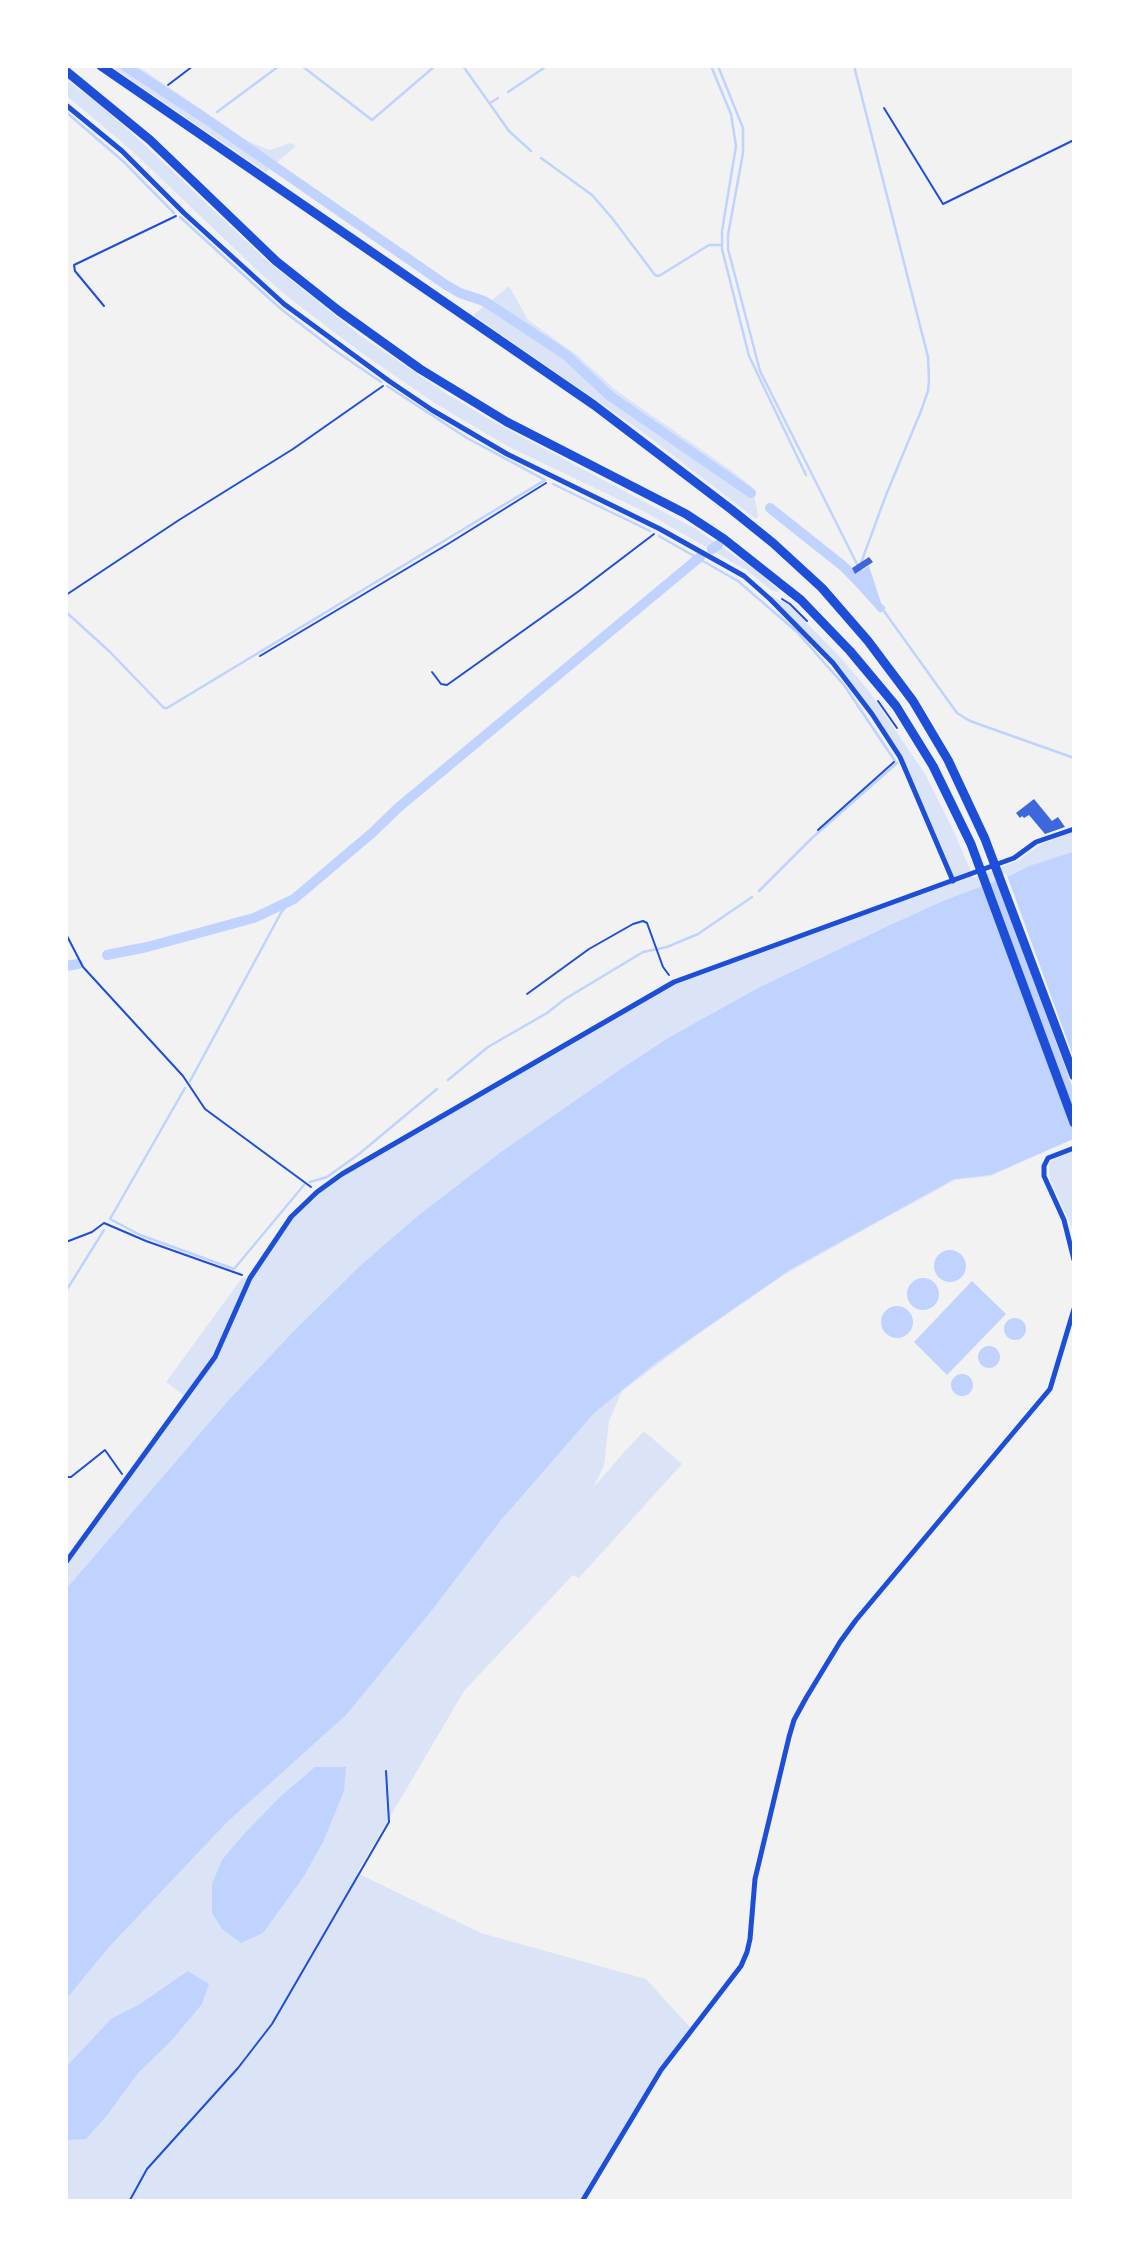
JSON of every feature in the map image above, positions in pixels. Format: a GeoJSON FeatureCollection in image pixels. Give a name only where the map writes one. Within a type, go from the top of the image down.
{"type":"FeatureCollection","features":[{"type":"Feature","properties":{"kind":"main road"},"geometry":{"type":"LineString","coordinates":[[101,66],[594,405],[773,543],[822,588],[868,641],[913,701],[948,760],[985,839],[1073,1076]]}},
{"type":"Feature","properties":{"kind":"main road"},"geometry":{"type":"LineString","coordinates":[[66,71],[150,140],[276,261],[339,311],[420,369],[507,422],[686,514],[724,539],[801,600],[850,651],[896,706],[933,766],[971,845],[1073,1123]]}},
{"type":"Feature","properties":{"kind":"street"},"geometry":{"type":"LineString","coordinates":[[66,105],[122,151],[284,304],[389,382],[507,454],[660,529],[744,576],[770,599],[844,676],[872,714],[900,757],[953,881]]}},
{"type":"Feature","properties":{"kind":"street"},"geometry":{"type":"LineString","coordinates":[[66,1563],[215,1357],[250,1278],[291,1217],[317,1192],[342,1174],[674,982],[1014,858],[1036,842],[1073,829]]}},
{"type":"Feature","properties":{"kind":"street"},"geometry":{"type":"LineString","coordinates":[[1073,1148],[1048,1158],[1044,1166],[1044,1176],[1064,1220],[1073,1260]]}},
{"type":"Feature","properties":{"kind":"street"},"geometry":{"type":"LineString","coordinates":[[583,2200],[661,2070],[741,1966],[750,1939],[755,1879],[782,1763],[794,1720],[806,1698],[856,1620],[1050,1389],[1073,1309]]}},
{"type":"Feature","properties":{"kind":"path"},"geometry":{"type":"LineString","coordinates":[[168,85],[193,66]]}},
{"type":"Feature","properties":{"kind":"path"},"geometry":{"type":"LineString","coordinates":[[884,108],[943,204],[1073,140]]}},
{"type":"Feature","properties":{"kind":"path"},"geometry":{"type":"LineString","coordinates":[[104,306],[75,271],[74,265],[184,212]]}},
{"type":"Feature","properties":{"kind":"path"},"geometry":{"type":"LineString","coordinates":[[66,595],[293,449],[389,382]]}},
{"type":"Feature","properties":{"kind":"path"},"geometry":{"type":"LineString","coordinates":[[260,656],[543,486],[552,477]]}},
{"type":"Feature","properties":{"kind":"path"},"geometry":{"type":"LineString","coordinates":[[432,672],[441,684],[447,685],[579,591],[660,529]]}},
{"type":"Feature","properties":{"kind":"path"},"geometry":{"type":"LineString","coordinates":[[818,830],[900,757]]}},
{"type":"Feature","properties":{"kind":"path"},"geometry":{"type":"LineString","coordinates":[[527,994],[589,949],[643,921],[647,923],[663,967],[674,982]]}},
{"type":"Feature","properties":{"kind":"path"},"geometry":{"type":"LineString","coordinates":[[66,934],[83,967],[183,1076],[205,1109],[317,1192]]}},
{"type":"Feature","properties":{"kind":"path"},"geometry":{"type":"LineString","coordinates":[[66,1242],[92,1232],[104,1223],[250,1278]]}},
{"type":"Feature","properties":{"kind":"path"},"geometry":{"type":"LineString","coordinates":[[66,1477],[71,1477],[106,1450],[127,1480]]}},
{"type":"Feature","properties":{"kind":"path"},"geometry":{"type":"LineString","coordinates":[[131,2200],[147,2169],[238,2068],[272,2024],[389,1822],[386,1772]]}},
{"type":"Feature","properties":{"kind":"shaded area"},"geometry":{"type":"Polygon","coordinates":[[[112,67],[139,67],[248,141],[269,150],[291,143],[296,146],[266,172],[112,67]]]}},
{"type":"Feature","properties":{"kind":"shaded area"},"geometry":{"type":"Polygon","coordinates":[[[67,80],[145,145],[266,260],[361,336],[494,422],[696,529],[757,571],[780,591],[771,590],[748,571],[643,511],[509,447],[436,404],[359,351],[260,273],[131,150],[67,96],[67,80]]]}},
{"type":"Feature","properties":{"kind":"shaded area"},"geometry":{"type":"Polygon","coordinates":[[[509,286],[528,320],[577,355],[617,391],[753,488],[758,516],[756,519],[641,431],[473,315],[509,286]]]}},
{"type":"Feature","properties":{"kind":"shaded area"},"geometry":{"type":"Polygon","coordinates":[[[771,596],[788,604],[869,691],[925,774],[971,872],[954,879],[903,760],[874,714],[835,663],[771,596]]]}},
{"type":"Feature","properties":{"kind":"shaded area"},"geometry":{"type":"Polygon","coordinates":[[[1073,832],[1073,1139],[991,1176],[955,1180],[871,1226],[784,1275],[622,1391],[609,1421],[604,1466],[593,1488],[644,1431],[682,1464],[579,1578],[573,1575],[464,1691],[357,1873],[481,1933],[646,1979],[691,2028],[659,2070],[581,2200],[67,2200],[67,1564],[216,1357],[251,1278],[293,1218],[318,1192],[343,1174],[674,984],[972,875],[973,878],[1019,860],[1041,844],[1073,832]]]}},
{"type":"Feature","properties":{"kind":"shaded area"},"geometry":{"type":"Polygon","coordinates":[[[1073,1151],[1073,1230],[1050,1179],[1049,1170],[1052,1160],[1073,1151]]]}},
{"type":"Feature","properties":{"kind":"shaded area"},"geometry":{"type":"Polygon","coordinates":[[[242,1278],[248,1278],[214,1357],[186,1397],[166,1382],[242,1278]]]}},
{"type":"Feature","properties":{"kind":"water"},"geometry":{"type":"Polygon","coordinates":[[[869,566],[881,603],[886,608],[880,613],[844,573],[851,569],[856,574],[869,566]]]}},
{"type":"Feature","properties":{"kind":"water"},"geometry":{"type":"Polygon","coordinates":[[[1073,852],[1073,1139],[990,1175],[954,1179],[791,1269],[658,1361],[594,1413],[501,1520],[346,1715],[226,1823],[109,1947],[67,1998],[67,1588],[228,1401],[361,1265],[419,1215],[501,1152],[670,1037],[760,987],[886,927],[1029,866],[1073,852]]]}},
{"type":"Feature","properties":{"kind":"water"},"geometry":{"type":"Polygon","coordinates":[[[950,1250],[961,1255],[966,1266],[961,1277],[950,1282],[939,1277],[934,1266],[939,1255],[950,1250]]]}},
{"type":"Feature","properties":{"kind":"water"},"geometry":{"type":"Polygon","coordinates":[[[923,1278],[934,1283],[939,1294],[934,1305],[923,1310],[912,1305],[907,1294],[912,1283],[923,1278]]]}},
{"type":"Feature","properties":{"kind":"water"},"geometry":{"type":"Polygon","coordinates":[[[972,1281],[1006,1314],[947,1375],[914,1342],[972,1281]]]}},
{"type":"Feature","properties":{"kind":"water"},"geometry":{"type":"Polygon","coordinates":[[[897,1306],[908,1311],[913,1322],[908,1333],[897,1338],[886,1333],[881,1322],[886,1311],[897,1306]]]}},
{"type":"Feature","properties":{"kind":"water"},"geometry":{"type":"Polygon","coordinates":[[[1015,1318],[1023,1321],[1026,1329],[1023,1337],[1015,1340],[1007,1337],[1004,1329],[1007,1321],[1015,1318]]]}},
{"type":"Feature","properties":{"kind":"water"},"geometry":{"type":"Polygon","coordinates":[[[989,1346],[997,1349],[1000,1357],[997,1365],[989,1368],[981,1365],[978,1357],[981,1349],[989,1346]]]}},
{"type":"Feature","properties":{"kind":"water"},"geometry":{"type":"Polygon","coordinates":[[[962,1374],[970,1377],[973,1385],[970,1393],[962,1396],[954,1393],[951,1385],[954,1377],[962,1374]]]}},
{"type":"Feature","properties":{"kind":"water"},"geometry":{"type":"Polygon","coordinates":[[[315,1767],[346,1767],[344,1791],[323,1842],[304,1876],[263,1933],[241,1943],[222,1929],[212,1913],[212,1884],[222,1860],[281,1796],[315,1767]]]}},
{"type":"Feature","properties":{"kind":"water"},"geometry":{"type":"Polygon","coordinates":[[[188,1971],[209,1984],[202,2004],[171,2041],[138,2073],[86,2139],[67,2140],[67,2066],[111,2019],[140,2004],[188,1971]]]}},
{"type":"Feature","properties":{"kind":"pier"},"geometry":{"type":"Polygon","coordinates":[[[1006,873],[1073,1056],[1073,1089],[996,877],[1006,873]]]}},
{"type":"Feature","properties":{"kind":"building"},"geometry":{"type":"Polygon","coordinates":[[[869,557],[873,562],[855,574],[852,568],[869,557]]]}},
{"type":"Feature","properties":{"kind":"building"},"geometry":{"type":"Polygon","coordinates":[[[1034,799],[1052,821],[1058,817],[1065,827],[1045,834],[1029,815],[1020,818],[1016,813],[1034,799]]]}},
{"type":"Feature","properties":{"kind":"waterway"},"geometry":{"type":"LineString","coordinates":[[125,66],[446,285],[484,301],[566,355],[610,396],[751,493]]}},
{"type":"Feature","properties":{"kind":"waterway"},"geometry":{"type":"LineString","coordinates":[[217,112],[279,66]]}},
{"type":"Feature","properties":{"kind":"waterway"},"geometry":{"type":"LineString","coordinates":[[302,66],[372,120],[435,66]]}},
{"type":"Feature","properties":{"kind":"waterway"},"geometry":{"type":"LineString","coordinates":[[463,66],[509,131],[531,151]]}},
{"type":"Feature","properties":{"kind":"waterway"},"geometry":{"type":"LineString","coordinates":[[508,92],[547,66]]}},
{"type":"Feature","properties":{"kind":"waterway"},"geometry":{"type":"LineString","coordinates":[[711,66],[731,114],[736,146],[722,231],[722,249],[749,356],[806,475]]}},
{"type":"Feature","properties":{"kind":"waterway"},"geometry":{"type":"LineString","coordinates":[[718,66],[743,128],[743,153],[728,235],[728,249],[760,371],[862,574]]}},
{"type":"Feature","properties":{"kind":"waterway"},"geometry":{"type":"LineString","coordinates":[[854,66],[928,357],[929,380],[921,411],[861,563]]}},
{"type":"Feature","properties":{"kind":"waterway"},"geometry":{"type":"LineString","coordinates":[[490,103],[498,98]]}},
{"type":"Feature","properties":{"kind":"waterway"},"geometry":{"type":"LineString","coordinates":[[66,112],[124,162],[174,213]]}},
{"type":"Feature","properties":{"kind":"waterway"},"geometry":{"type":"LineString","coordinates":[[541,158],[592,195],[655,275],[659,276],[709,245],[722,245]]}},
{"type":"Feature","properties":{"kind":"waterway"},"geometry":{"type":"LineString","coordinates":[[180,217],[281,309],[381,382]]}},
{"type":"Feature","properties":{"kind":"waterway"},"geometry":{"type":"LineString","coordinates":[[387,386],[467,438],[545,480]]}},
{"type":"Feature","properties":{"kind":"waterway"},"geometry":{"type":"LineString","coordinates":[[66,612],[167,708],[545,480]]}},
{"type":"Feature","properties":{"kind":"waterway"},"geometry":{"type":"LineString","coordinates":[[553,484],[650,531]]}},
{"type":"Feature","properties":{"kind":"waterway"},"geometry":{"type":"LineString","coordinates":[[770,508],[857,580]]}},
{"type":"Feature","properties":{"kind":"waterway"},"geometry":{"type":"LineString","coordinates":[[659,536],[738,581],[797,632],[844,685],[895,761]]}},
{"type":"Feature","properties":{"kind":"waterway"},"geometry":{"type":"LineString","coordinates":[[712,549],[718,545]]}},
{"type":"Feature","properties":{"kind":"waterway"},"geometry":{"type":"LineString","coordinates":[[107,955],[254,918],[294,899],[399,807],[700,557]]}},
{"type":"Feature","properties":{"kind":"waterway"},"geometry":{"type":"LineString","coordinates":[[881,607],[957,713],[970,721],[1074,758]]}},
{"type":"Feature","properties":{"kind":"waterway"},"geometry":{"type":"LineString","coordinates":[[759,891],[812,838],[897,763]]}},
{"type":"Feature","properties":{"kind":"waterway"},"geometry":{"type":"LineString","coordinates":[[448,1080],[488,1047],[643,952],[667,947],[698,934],[752,897]]}},
{"type":"Feature","properties":{"kind":"waterway"},"geometry":{"type":"LineString","coordinates":[[190,1081],[282,911],[294,899]]}},
{"type":"Feature","properties":{"kind":"waterway"},"geometry":{"type":"LineString","coordinates":[[66,966],[78,964]]}},
{"type":"Feature","properties":{"kind":"waterway"},"geometry":{"type":"LineString","coordinates":[[110,1219],[185,1088]]}},
{"type":"Feature","properties":{"kind":"waterway"},"geometry":{"type":"LineString","coordinates":[[310,1182],[327,1177],[359,1154],[437,1089]]}},
{"type":"Feature","properties":{"kind":"waterway"},"geometry":{"type":"LineString","coordinates":[[110,1219],[140,1235],[234,1269],[304,1185]]}},
{"type":"Feature","properties":{"kind":"waterway"},"geometry":{"type":"LineString","coordinates":[[66,1291],[104,1230]]}}]}
